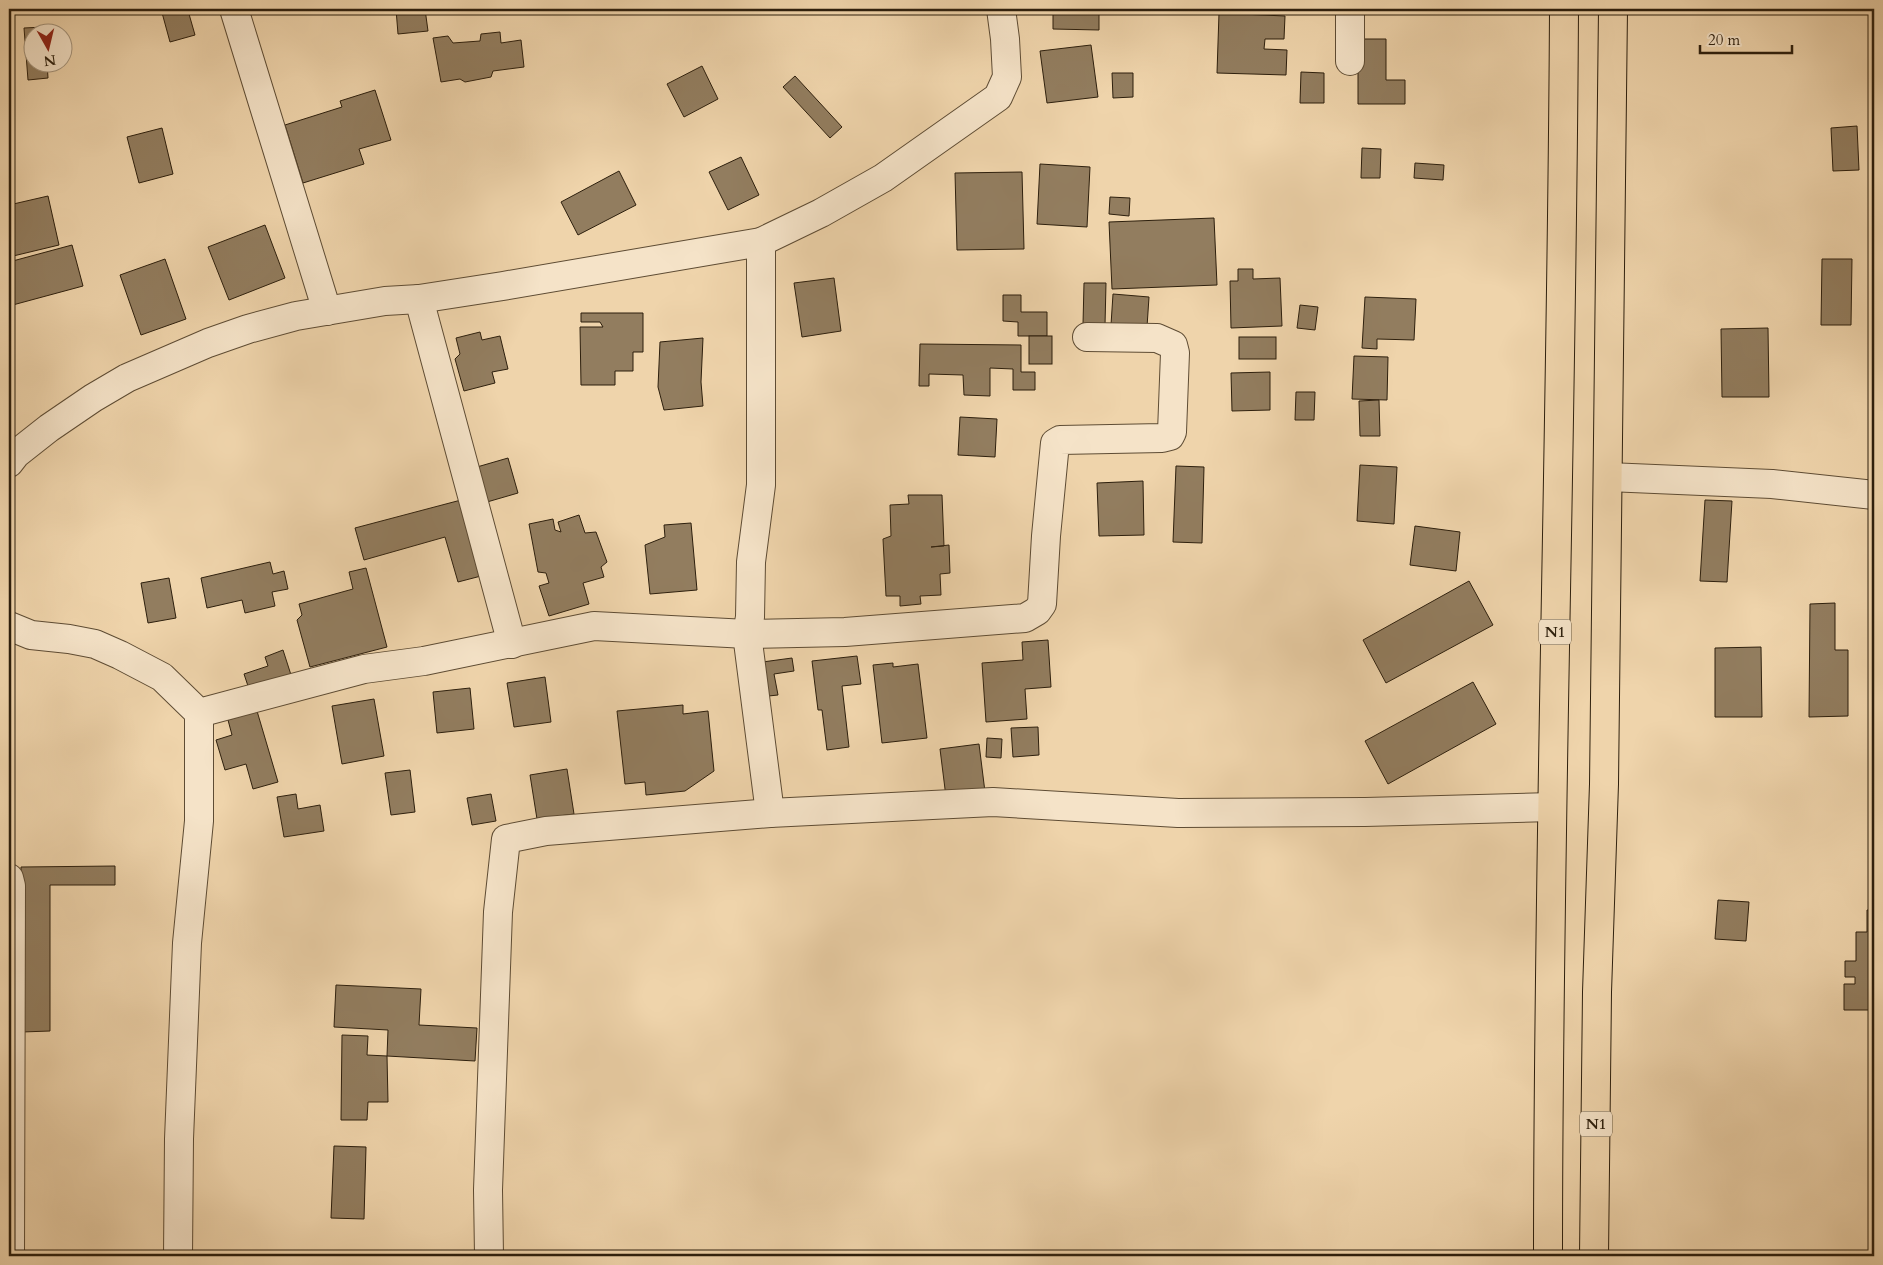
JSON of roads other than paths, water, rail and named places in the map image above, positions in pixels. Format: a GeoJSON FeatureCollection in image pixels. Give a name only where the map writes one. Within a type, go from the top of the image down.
{"type":"FeatureCollection","features":[{"type":"Feature","properties":{"kind":"highway","name":"N1"},"geometry":{"type":"LineString","coordinates":[[1548,1256],[1552,807],[1564,140],[1564,9]]}},
{"type":"Feature","properties":{"kind":"highway","name":"N1"},"geometry":{"type":"LineString","coordinates":[[1594,1256],[1597,992],[1604,784],[1613,9]]}},
{"type":"Feature","properties":{"kind":"street"},"geometry":{"type":"LineString","coordinates":[[234,9],[327,311]]}},
{"type":"Feature","properties":{"kind":"street"},"geometry":{"type":"LineString","coordinates":[[9,463],[16,454],[49,428],[93,398],[127,378],[248,328],[296,316],[385,302],[419,299],[761,242],[821,213],[883,178],[998,97],[1006,77],[1006,48],[1001,9]]}},
{"type":"Feature","properties":{"kind":"street"},"geometry":{"type":"LineString","coordinates":[[1350,9],[1350,61]]}},
{"type":"Feature","properties":{"kind":"street"},"geometry":{"type":"LineString","coordinates":[[761,242],[761,485],[751,562],[750,617],[747,634],[770,813]]}},
{"type":"Feature","properties":{"kind":"street"},"geometry":{"type":"LineString","coordinates":[[419,299],[512,644]]}},
{"type":"Feature","properties":{"kind":"street"},"geometry":{"type":"LineString","coordinates":[[199,713],[364,669],[424,661],[594,626],[747,634],[845,632],[1025,618],[1037,611],[1042,604],[1046,527],[1055,443],[1060,440],[1162,438],[1170,436],[1172,432],[1175,353],[1173,344],[1157,338],[1087,337]]}},
{"type":"Feature","properties":{"kind":"street"},"geometry":{"type":"LineString","coordinates":[[1608,476],[1772,484],[1874,495]]}},
{"type":"Feature","properties":{"kind":"street"},"geometry":{"type":"LineString","coordinates":[[9,626],[31,635],[95,644],[162,677],[199,713],[199,821],[187,943],[179,1139],[178,1256]]}},
{"type":"Feature","properties":{"kind":"street"},"geometry":{"type":"LineString","coordinates":[[489,1256],[489,1180],[498,912],[506,839],[546,831],[770,813],[993,802],[1178,813],[1365,812],[1552,807]]}},
{"type":"Feature","properties":{"kind":"street"},"geometry":{"type":"LineString","coordinates":[[9,878],[12,886],[10,1256]]}}]}
